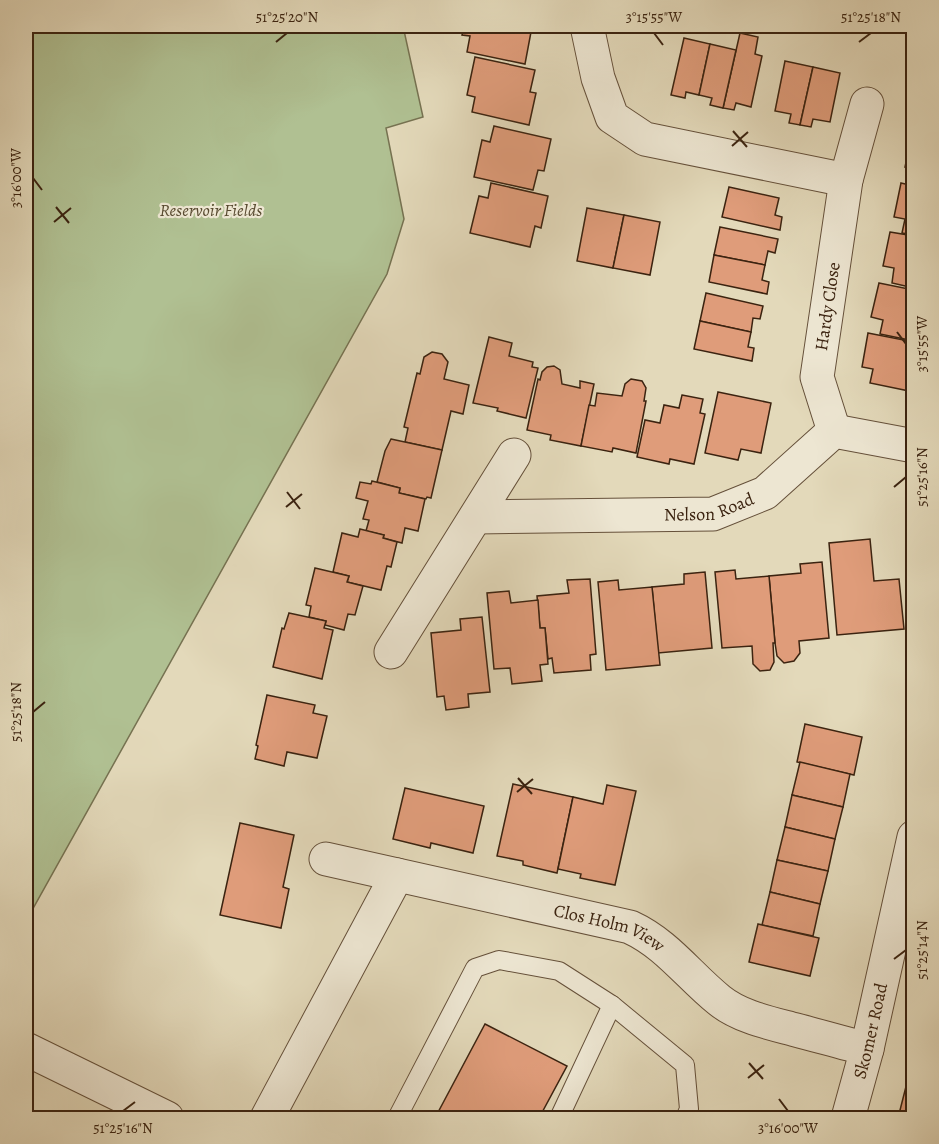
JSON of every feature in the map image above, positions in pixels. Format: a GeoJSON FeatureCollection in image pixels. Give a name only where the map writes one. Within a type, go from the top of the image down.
{"type":"FeatureCollection","features":[{"type":"Feature","properties":{"kind":"street"},"geometry":{"type":"LineString","coordinates":[[587,26],[598,78],[612,117],[645,139],[846,180]]}},
{"type":"Feature","properties":{"kind":"street","name":"Hardy Close"},"geometry":{"type":"LineString","coordinates":[[834,431],[817,377],[846,180],[867,104]]}},
{"type":"Feature","properties":{"kind":"street"},"geometry":{"type":"LineString","coordinates":[[834,431],[914,446]]}},
{"type":"Feature","properties":{"kind":"street","name":"Nelson Road"},"geometry":{"type":"LineString","coordinates":[[476,517],[713,514],[765,493],[834,431]]}},
{"type":"Feature","properties":{"kind":"street"},"geometry":{"type":"LineString","coordinates":[[391,652],[514,454]]}},
{"type":"Feature","properties":{"kind":"street","name":"Skomer Road"},"geometry":{"type":"LineString","coordinates":[[848,1119],[867,1049],[914,837]]}},
{"type":"Feature","properties":{"kind":"street","name":"Clos Holm View"},"geometry":{"type":"LineString","coordinates":[[326,859],[630,927],[648,935],[666,949],[719,1000],[736,1011],[867,1049]]}},
{"type":"Feature","properties":{"kind":"street"},"geometry":{"type":"LineString","coordinates":[[267,1119],[397,874]]}},
{"type":"Feature","properties":{"kind":"street"},"geometry":{"type":"LineString","coordinates":[[26,1049],[168,1119]]}},
{"type":"Feature","properties":{"kind":"lane"},"geometry":{"type":"LineString","coordinates":[[397,1119],[475,968],[499,960],[559,971],[612,1005],[685,1065],[689,1109],[685,1119]]}},
{"type":"Feature","properties":{"kind":"lane"},"geometry":{"type":"LineString","coordinates":[[559,1119],[612,1005]]}},
{"type":"Feature","properties":{"kind":"green space","name":"Reservoir Fields"},"geometry":{"type":"Polygon","coordinates":[[[26,26],[403,26],[423,117],[386,128],[404,219],[387,274],[26,921],[26,26]]]}},
{"type":"Feature","properties":{"kind":"building"},"geometry":{"type":"Polygon","coordinates":[[[464,26],[527,26],[526,31],[531,32],[525,64],[467,52],[470,36],[462,35],[464,26]]]}},
{"type":"Feature","properties":{"kind":"building"},"geometry":{"type":"Polygon","coordinates":[[[740,33],[758,37],[755,54],[762,56],[751,107],[736,103],[734,110],[723,108],[740,33]]]}},
{"type":"Feature","properties":{"kind":"building"},"geometry":{"type":"Polygon","coordinates":[[[684,38],[710,44],[699,95],[686,92],[685,98],[671,95],[684,38]]]}},
{"type":"Feature","properties":{"kind":"building"},"geometry":{"type":"Polygon","coordinates":[[[710,44],[736,50],[723,108],[710,105],[712,98],[699,95],[710,44]]]}},
{"type":"Feature","properties":{"kind":"building"},"geometry":{"type":"Polygon","coordinates":[[[475,57],[535,70],[530,92],[536,93],[529,125],[472,112],[475,97],[467,95],[475,57]]]}},
{"type":"Feature","properties":{"kind":"building"},"geometry":{"type":"Polygon","coordinates":[[[785,61],[813,67],[800,125],[789,123],[791,114],[775,111],[785,61]]]}},
{"type":"Feature","properties":{"kind":"building"},"geometry":{"type":"Polygon","coordinates":[[[813,67],[840,73],[830,122],[813,119],[811,127],[800,125],[813,67]]]}},
{"type":"Feature","properties":{"kind":"building"},"geometry":{"type":"Polygon","coordinates":[[[494,126],[551,139],[544,171],[538,170],[533,190],[474,177],[482,140],[490,142],[494,126]]]}},
{"type":"Feature","properties":{"kind":"building"},"geometry":{"type":"Polygon","coordinates":[[[912,133],[914,133],[914,168],[905,167],[912,133]]]}},
{"type":"Feature","properties":{"kind":"building"},"geometry":{"type":"Polygon","coordinates":[[[491,183],[548,196],[541,228],[535,226],[530,247],[470,233],[479,196],[488,198],[491,183]]]}},
{"type":"Feature","properties":{"kind":"building"},"geometry":{"type":"Polygon","coordinates":[[[901,183],[914,186],[914,235],[902,233],[905,219],[894,217],[901,183]]]}},
{"type":"Feature","properties":{"kind":"building"},"geometry":{"type":"Polygon","coordinates":[[[729,187],[779,198],[775,215],[782,217],[780,230],[722,217],[729,187]]]}},
{"type":"Feature","properties":{"kind":"building"},"geometry":{"type":"Polygon","coordinates":[[[587,208],[624,215],[613,268],[577,261],[587,208]]]}},
{"type":"Feature","properties":{"kind":"building"},"geometry":{"type":"Polygon","coordinates":[[[624,215],[660,222],[650,275],[613,268],[624,215]]]}},
{"type":"Feature","properties":{"kind":"building"},"geometry":{"type":"Polygon","coordinates":[[[720,227],[778,239],[775,253],[768,251],[765,265],[714,255],[720,227]]]}},
{"type":"Feature","properties":{"kind":"building"},"geometry":{"type":"Polygon","coordinates":[[[890,232],[914,236],[914,288],[892,283],[894,268],[883,266],[890,232]]]}},
{"type":"Feature","properties":{"kind":"building"},"geometry":{"type":"Polygon","coordinates":[[[714,255],[765,265],[762,280],[769,282],[767,294],[709,282],[714,255]]]}},
{"type":"Feature","properties":{"kind":"building"},"geometry":{"type":"Polygon","coordinates":[[[879,283],[914,290],[914,341],[880,334],[883,320],[871,317],[879,283]]]}},
{"type":"Feature","properties":{"kind":"building"},"geometry":{"type":"Polygon","coordinates":[[[706,293],[763,306],[760,319],[753,318],[751,332],[700,321],[706,293]]]}},
{"type":"Feature","properties":{"kind":"building"},"geometry":{"type":"Polygon","coordinates":[[[700,321],[751,332],[748,347],[754,348],[752,361],[694,349],[700,321]]]}},
{"type":"Feature","properties":{"kind":"building"},"geometry":{"type":"Polygon","coordinates":[[[868,333],[914,342],[914,392],[870,383],[873,369],[862,367],[868,333]]]}},
{"type":"Feature","properties":{"kind":"building"},"geometry":{"type":"Polygon","coordinates":[[[489,337],[512,343],[509,356],[533,362],[532,367],[538,368],[526,418],[497,411],[498,408],[473,403],[489,337]]]}},
{"type":"Feature","properties":{"kind":"building"},"geometry":{"type":"Polygon","coordinates":[[[432,352],[442,354],[448,362],[444,379],[469,385],[463,414],[451,411],[442,450],[405,442],[408,428],[404,427],[417,373],[420,374],[424,357],[432,352]]]}},
{"type":"Feature","properties":{"kind":"building"},"geometry":{"type":"Polygon","coordinates":[[[554,366],[560,370],[562,384],[580,388],[580,381],[594,384],[581,446],[550,440],[551,435],[527,430],[538,379],[540,380],[542,372],[547,367],[554,366]]]}},
{"type":"Feature","properties":{"kind":"building"},"geometry":{"type":"Polygon","coordinates":[[[631,379],[642,381],[646,388],[644,401],[646,401],[636,453],[613,448],[612,452],[581,446],[589,405],[595,406],[597,393],[622,396],[625,384],[631,379]]]}},
{"type":"Feature","properties":{"kind":"building"},"geometry":{"type":"Polygon","coordinates":[[[718,392],[771,403],[761,453],[741,449],[738,460],[705,453],[718,392]]]}},
{"type":"Feature","properties":{"kind":"building"},"geometry":{"type":"Polygon","coordinates":[[[682,395],[703,399],[700,413],[705,414],[694,464],[670,459],[669,464],[637,457],[645,420],[660,423],[664,405],[679,408],[682,395]]]}},
{"type":"Feature","properties":{"kind":"building"},"geometry":{"type":"Polygon","coordinates":[[[391,439],[442,450],[431,498],[399,493],[400,488],[377,482],[385,451],[391,439]]]}},
{"type":"Feature","properties":{"kind":"building"},"geometry":{"type":"Polygon","coordinates":[[[372,481],[400,488],[399,493],[425,499],[418,531],[405,528],[402,543],[383,538],[384,535],[366,531],[369,520],[363,519],[368,501],[356,498],[360,482],[371,484],[372,481]]]}},
{"type":"Feature","properties":{"kind":"building"},"geometry":{"type":"Polygon","coordinates":[[[360,529],[384,535],[383,538],[397,542],[391,567],[387,566],[381,590],[347,582],[349,576],[333,572],[342,533],[358,537],[360,529]]]}},
{"type":"Feature","properties":{"kind":"building"},"geometry":{"type":"Polygon","coordinates":[[[870,539],[874,581],[899,579],[904,629],[837,635],[829,543],[870,539]]]}},
{"type":"Feature","properties":{"kind":"building"},"geometry":{"type":"Polygon","coordinates":[[[822,562],[829,638],[799,641],[800,653],[794,661],[784,663],[777,656],[769,576],[801,573],[800,564],[822,562]]]}},
{"type":"Feature","properties":{"kind":"building"},"geometry":{"type":"Polygon","coordinates":[[[315,568],[349,576],[347,582],[363,586],[355,615],[348,614],[344,630],[325,625],[326,621],[309,617],[311,606],[306,605],[315,568]]]}},
{"type":"Feature","properties":{"kind":"building"},"geometry":{"type":"Polygon","coordinates":[[[735,570],[736,579],[769,576],[775,643],[773,643],[774,662],[770,670],[760,671],[753,664],[752,646],[722,648],[715,572],[735,570]]]}},
{"type":"Feature","properties":{"kind":"building"},"geometry":{"type":"Polygon","coordinates":[[[705,572],[712,648],[658,653],[652,587],[684,584],[684,574],[705,572]]]}},
{"type":"Feature","properties":{"kind":"building"},"geometry":{"type":"Polygon","coordinates":[[[590,579],[596,654],[590,655],[591,670],[554,673],[552,658],[548,659],[545,628],[540,628],[537,596],[569,593],[567,580],[590,579]]]}},
{"type":"Feature","properties":{"kind":"building"},"geometry":{"type":"Polygon","coordinates":[[[618,580],[619,590],[652,587],[660,665],[606,670],[598,582],[618,580]]]}},
{"type":"Feature","properties":{"kind":"building"},"geometry":{"type":"Polygon","coordinates":[[[509,591],[511,603],[538,600],[540,628],[545,628],[548,664],[540,665],[542,681],[512,684],[510,668],[494,669],[487,593],[509,591]]]}},
{"type":"Feature","properties":{"kind":"building"},"geometry":{"type":"Polygon","coordinates":[[[289,613],[326,621],[324,628],[333,630],[322,679],[273,667],[282,628],[284,629],[289,613]]]}},
{"type":"Feature","properties":{"kind":"building"},"geometry":{"type":"Polygon","coordinates":[[[482,617],[490,692],[468,694],[469,707],[446,710],[444,696],[437,697],[431,633],[461,630],[460,619],[482,617]]]}},
{"type":"Feature","properties":{"kind":"building"},"geometry":{"type":"Polygon","coordinates":[[[267,695],[315,705],[313,713],[327,716],[317,758],[287,752],[284,766],[255,759],[267,695]]]}},
{"type":"Feature","properties":{"kind":"building"},"geometry":{"type":"Polygon","coordinates":[[[805,724],[862,737],[854,775],[797,762],[805,724]]]}},
{"type":"Feature","properties":{"kind":"building"},"geometry":{"type":"Polygon","coordinates":[[[800,762],[850,774],[843,807],[792,795],[800,762]]]}},
{"type":"Feature","properties":{"kind":"building"},"geometry":{"type":"Polygon","coordinates":[[[513,784],[573,797],[557,873],[523,865],[523,861],[497,856],[513,784]]]}},
{"type":"Feature","properties":{"kind":"building"},"geometry":{"type":"Polygon","coordinates":[[[607,785],[636,791],[615,885],[580,878],[581,874],[558,869],[573,797],[603,804],[607,785]]]}},
{"type":"Feature","properties":{"kind":"building"},"geometry":{"type":"Polygon","coordinates":[[[405,788],[484,806],[473,853],[431,843],[430,848],[393,839],[405,788]]]}},
{"type":"Feature","properties":{"kind":"building"},"geometry":{"type":"Polygon","coordinates":[[[792,795],[843,807],[835,839],[785,827],[792,795]]]}},
{"type":"Feature","properties":{"kind":"building"},"geometry":{"type":"Polygon","coordinates":[[[240,823],[294,835],[283,887],[289,889],[281,928],[220,915],[240,823]]]}},
{"type":"Feature","properties":{"kind":"building"},"geometry":{"type":"Polygon","coordinates":[[[785,827],[835,839],[828,871],[777,860],[785,827]]]}},
{"type":"Feature","properties":{"kind":"building"},"geometry":{"type":"Polygon","coordinates":[[[777,860],[828,871],[820,904],[770,892],[777,860]]]}},
{"type":"Feature","properties":{"kind":"building"},"geometry":{"type":"Polygon","coordinates":[[[770,892],[820,904],[813,936],[762,925],[770,892]]]}},
{"type":"Feature","properties":{"kind":"building"},"geometry":{"type":"Polygon","coordinates":[[[758,924],[819,938],[810,976],[749,962],[758,924]]]}},
{"type":"Feature","properties":{"kind":"building"},"geometry":{"type":"Polygon","coordinates":[[[485,1024],[567,1066],[539,1118],[435,1118],[485,1024]]]}},
{"type":"Feature","properties":{"kind":"building"},"geometry":{"type":"Polygon","coordinates":[[[914,1055],[914,1118],[898,1118],[914,1055]]]}}]}
